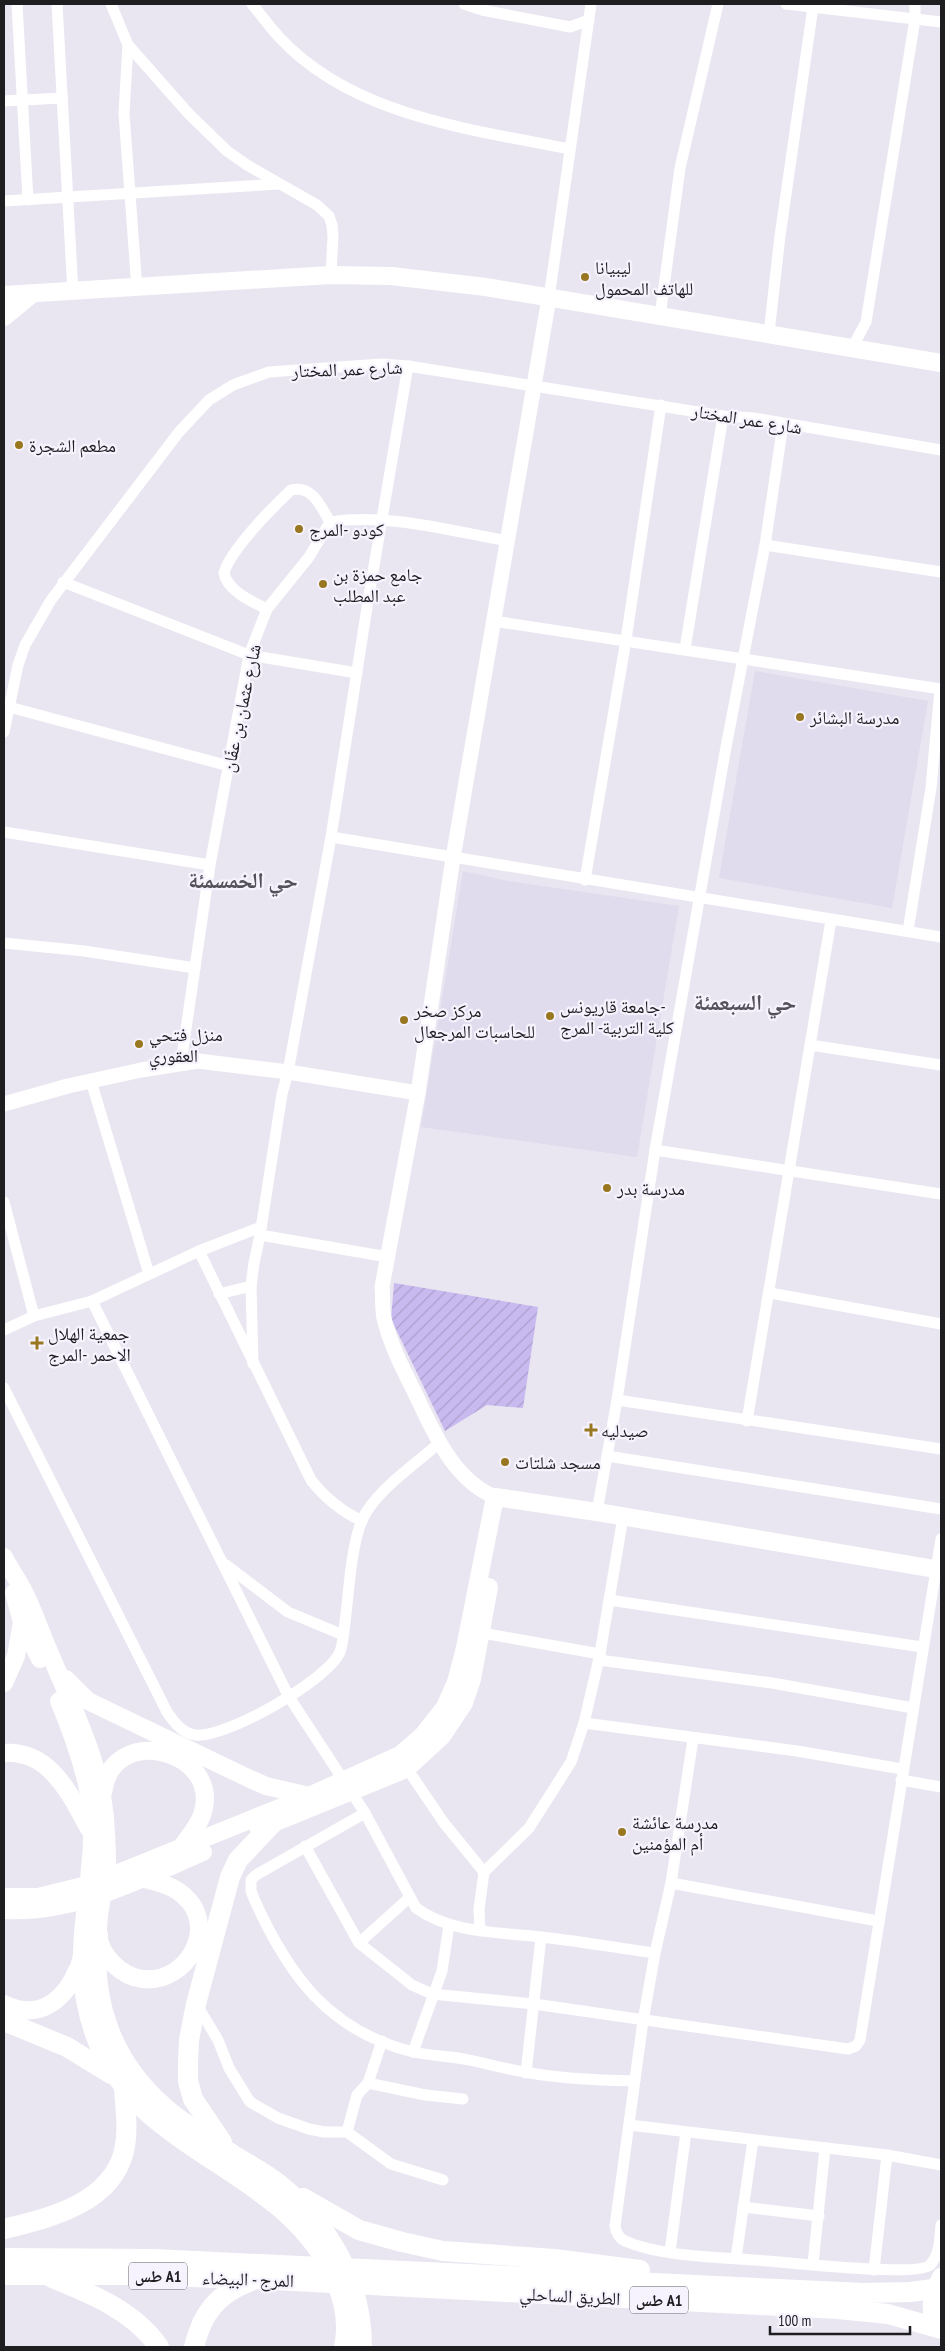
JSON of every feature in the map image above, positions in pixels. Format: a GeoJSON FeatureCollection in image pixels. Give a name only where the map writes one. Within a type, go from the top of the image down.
{"type":"FeatureCollection","features":[{"type":"Feature","properties":{"kind":"highway"},"geometry":{"type":"LineString","coordinates":[[235,2157],[204,2118],[193,2099],[188,2081],[189,2040],[196,2004],[230,1877],[238,1860],[272,1824]]}},
{"type":"Feature","properties":{"kind":"highway"},"geometry":{"type":"LineString","coordinates":[[98,1935],[95,1963],[97,1987],[110,2035],[135,2078],[164,2108],[235,2157],[359,2230],[402,2242],[443,2250],[604,2265],[716,2285]]}},
{"type":"Feature","properties":{"kind":"highway"},"geometry":{"type":"LineString","coordinates":[[81,1963],[86,2005],[93,2032],[104,2058],[121,2083],[140,2105],[162,2124],[284,2209],[307,2232],[325,2257],[338,2286],[344,2308],[347,2334],[344,2347]]}},
{"type":"Feature","properties":{"kind":"highway"},"geometry":{"type":"LineString","coordinates":[[4,2021],[74,2050],[121,2083],[127,2117],[123,2153],[116,2170],[92,2196],[75,2207],[4,2229]]}},
{"type":"Feature","properties":{"kind":"highway"},"geometry":{"type":"LineString","coordinates":[[280,2184],[317,2222],[334,2246],[348,2272],[358,2298],[362,2324],[362,2347]]}},
{"type":"Feature","properties":{"kind":"highway","name":"المرج - البيضاء"},"geometry":{"type":"LineString","coordinates":[[4,2258],[145,2258],[312,2274]]}},
{"type":"Feature","properties":{"kind":"highway"},"geometry":{"type":"LineString","coordinates":[[26,2274],[52,2278],[109,2303],[136,2322],[160,2347]]}},
{"type":"Feature","properties":{"kind":"highway","name":"المرج - البيضاء"},"geometry":{"type":"LineString","coordinates":[[4,2276],[26,2274],[255,2279],[312,2274]]}},
{"type":"Feature","properties":{"kind":"highway"},"geometry":{"type":"LineString","coordinates":[[312,2274],[375,2278]]}},
{"type":"Feature","properties":{"kind":"highway","name":"طس A1"},"geometry":{"type":"LineString","coordinates":[[375,2278],[716,2285],[887,2293],[939,2284]]}},
{"type":"Feature","properties":{"kind":"highway","name":"الطريق الساحلي"},"geometry":{"type":"LineString","coordinates":[[375,2278],[838,2309],[888,2314],[939,2328]]}},
{"type":"Feature","properties":{"kind":"highway"},"geometry":{"type":"LineString","coordinates":[[194,2347],[202,2321],[217,2301],[233,2287],[255,2279]]}},
{"type":"Feature","properties":{"kind":"main road"},"geometry":{"type":"LineString","coordinates":[[4,295],[73,293],[331,276],[391,276],[440,280],[941,363]]}},
{"type":"Feature","properties":{"kind":"main road"},"geometry":{"type":"LineString","coordinates":[[4,280],[28,294]]}},
{"type":"Feature","properties":{"kind":"main road"},"geometry":{"type":"LineString","coordinates":[[4,317],[28,294]]}},
{"type":"Feature","properties":{"kind":"main road"},"geometry":{"type":"LineString","coordinates":[[499,1498],[597,1512],[938,1569]]}},
{"type":"Feature","properties":{"kind":"main road"},"geometry":{"type":"LineString","coordinates":[[6,1909],[38,1897],[58,1900],[91,1884],[133,1877],[272,1824],[403,1762],[442,1736],[464,1704],[472,1680],[482,1632],[499,1498]]}},
{"type":"Feature","properties":{"kind":"main road"},"geometry":{"type":"LineString","coordinates":[[403,1762],[445,1707],[456,1682],[499,1498]]}},
{"type":"Feature","properties":{"kind":"main road"},"geometry":{"type":"LineString","coordinates":[[4,2004],[13,2009],[27,2010],[41,2009],[53,2004],[69,1985],[81,1963],[92,1834],[90,1800],[84,1772],[60,1702],[22,1622],[5,1559]]}},
{"type":"Feature","properties":{"kind":"main road"},"geometry":{"type":"LineString","coordinates":[[5,1559],[23,1590],[78,1716],[96,1764],[103,1796]]}},
{"type":"Feature","properties":{"kind":"main road"},"geometry":{"type":"LineString","coordinates":[[4,1683],[16,1656],[22,1622]]}},
{"type":"Feature","properties":{"kind":"main road"},"geometry":{"type":"LineString","coordinates":[[50,1655],[69,1682],[88,1701],[266,1786],[309,1796]]}},
{"type":"Feature","properties":{"kind":"main road"},"geometry":{"type":"LineString","coordinates":[[133,1877],[172,1887],[184,1895],[192,1904],[199,1925],[196,1949],[190,1960],[172,1975],[161,1979],[131,1977],[112,1964],[98,1935],[107,1863],[104,1784],[109,1774],[129,1755],[142,1750],[156,1750],[182,1759],[193,1769],[201,1783],[204,1796],[202,1814],[182,1848]]}},
{"type":"Feature","properties":{"kind":"main road"},"geometry":{"type":"LineString","coordinates":[[4,1753],[14,1752],[41,1761],[71,1795],[92,1834]]}},
{"type":"Feature","properties":{"kind":"main road"},"geometry":{"type":"LineString","coordinates":[[133,1877],[182,1848],[309,1796],[347,1787]]}},
{"type":"Feature","properties":{"kind":"main road"},"geometry":{"type":"LineString","coordinates":[[939,2284],[931,2306],[939,2328]]}},
{"type":"Feature","properties":{"kind":"street"},"geometry":{"type":"LineString","coordinates":[[17,4],[28,200]]}},
{"type":"Feature","properties":{"kind":"street"},"geometry":{"type":"LineString","coordinates":[[57,4],[73,293]]}},
{"type":"Feature","properties":{"kind":"street"},"geometry":{"type":"LineString","coordinates":[[111,4],[128,46],[188,113],[227,151],[279,184],[317,205],[329,216],[333,231],[331,276]]}},
{"type":"Feature","properties":{"kind":"street"},"geometry":{"type":"LineString","coordinates":[[252,4],[279,38],[312,65],[346,88],[390,108],[483,132],[570,149]]}},
{"type":"Feature","properties":{"kind":"street"},"geometry":{"type":"LineString","coordinates":[[464,4],[482,10],[570,27],[589,20]]}},
{"type":"Feature","properties":{"kind":"street"},"geometry":{"type":"LineString","coordinates":[[499,1498],[482,1492],[474,1485],[439,1443],[391,1343],[384,1316],[382,1287],[418,1093],[452,858],[549,298],[591,4]]}},
{"type":"Feature","properties":{"kind":"street"},"geometry":{"type":"LineString","coordinates":[[660,316],[680,168],[718,4]]}},
{"type":"Feature","properties":{"kind":"street"},"geometry":{"type":"LineString","coordinates":[[786,4],[941,22]]}},
{"type":"Feature","properties":{"kind":"street"},"geometry":{"type":"LineString","coordinates":[[852,348],[866,322],[916,19],[916,4]]}},
{"type":"Feature","properties":{"kind":"street"},"geometry":{"type":"LineString","coordinates":[[769,333],[780,236],[813,7]]}},
{"type":"Feature","properties":{"kind":"street"},"geometry":{"type":"LineString","coordinates":[[570,27],[586,44]]}},
{"type":"Feature","properties":{"kind":"street"},"geometry":{"type":"LineString","coordinates":[[128,46],[124,113],[137,289]]}},
{"type":"Feature","properties":{"kind":"street"},"geometry":{"type":"LineString","coordinates":[[4,101],[62,98]]}},
{"type":"Feature","properties":{"kind":"street"},"geometry":{"type":"LineString","coordinates":[[4,201],[279,184]]}},
{"type":"Feature","properties":{"kind":"street","name":"شارع عمر المختار"},"geometry":{"type":"LineString","coordinates":[[4,732],[18,665],[25,645],[63,582],[179,432],[209,400],[248,378],[269,372],[382,364],[408,366],[941,450]]}},
{"type":"Feature","properties":{"kind":"street"},"geometry":{"type":"LineString","coordinates":[[253,1364],[252,1286],[254,1263],[261,1231],[282,1094],[288,1072],[331,837],[408,366]]}},
{"type":"Feature","properties":{"kind":"street"},"geometry":{"type":"LineString","coordinates":[[585,880],[626,640],[661,405]]}},
{"type":"Feature","properties":{"kind":"street"},"geometry":{"type":"LineString","coordinates":[[685,649],[723,416]]}},
{"type":"Feature","properties":{"kind":"street"},"geometry":{"type":"LineString","coordinates":[[597,1512],[617,1400],[655,1150],[726,747],[765,545],[782,424]]}},
{"type":"Feature","properties":{"kind":"street"},"geometry":{"type":"LineString","coordinates":[[267,609],[228,583],[224,573],[231,560],[270,510],[291,490],[302,489],[311,494],[318,500],[330,522],[350,519],[384,519],[508,540]]}},
{"type":"Feature","properties":{"kind":"street","name":"شارع عثمان بن عفّان"},"geometry":{"type":"LineString","coordinates":[[181,1063],[210,865],[249,655],[267,609],[309,557],[330,522]]}},
{"type":"Feature","properties":{"kind":"street"},"geometry":{"type":"LineString","coordinates":[[765,545],[941,572]]}},
{"type":"Feature","properties":{"kind":"street"},"geometry":{"type":"LineString","coordinates":[[63,582],[249,655],[357,673]]}},
{"type":"Feature","properties":{"kind":"street"},"geometry":{"type":"LineString","coordinates":[[493,621],[941,689],[931,788],[908,931]]}},
{"type":"Feature","properties":{"kind":"street"},"geometry":{"type":"LineString","coordinates":[[9,707],[229,766]]}},
{"type":"Feature","properties":{"kind":"street"},"geometry":{"type":"LineString","coordinates":[[4,832],[210,865]]}},
{"type":"Feature","properties":{"kind":"street"},"geometry":{"type":"LineString","coordinates":[[331,837],[941,937]]}},
{"type":"Feature","properties":{"kind":"street"},"geometry":{"type":"LineString","coordinates":[[747,1421],[770,1294],[831,920]]}},
{"type":"Feature","properties":{"kind":"street"},"geometry":{"type":"LineString","coordinates":[[4,943],[84,951],[195,968]]}},
{"type":"Feature","properties":{"kind":"street"},"geometry":{"type":"LineString","coordinates":[[810,1045],[941,1065]]}},
{"type":"Feature","properties":{"kind":"street"},"geometry":{"type":"LineString","coordinates":[[4,1104],[91,1081],[198,1061],[288,1072],[418,1093]]}},
{"type":"Feature","properties":{"kind":"street"},"geometry":{"type":"LineString","coordinates":[[91,1081],[149,1274]]}},
{"type":"Feature","properties":{"kind":"street"},"geometry":{"type":"LineString","coordinates":[[655,1150],[941,1194]]}},
{"type":"Feature","properties":{"kind":"street"},"geometry":{"type":"LineString","coordinates":[[4,1202],[34,1316]]}},
{"type":"Feature","properties":{"kind":"street"},"geometry":{"type":"LineString","coordinates":[[4,1330],[34,1316],[92,1301],[199,1251],[261,1231],[388,1257]]}},
{"type":"Feature","properties":{"kind":"street"},"geometry":{"type":"LineString","coordinates":[[199,1251],[311,1480],[322,1494],[336,1506],[362,1521]]}},
{"type":"Feature","properties":{"kind":"street"},"geometry":{"type":"LineString","coordinates":[[220,1294],[252,1286]]}},
{"type":"Feature","properties":{"kind":"street"},"geometry":{"type":"LineString","coordinates":[[770,1294],[941,1324]]}},
{"type":"Feature","properties":{"kind":"street"},"geometry":{"type":"LineString","coordinates":[[92,1301],[289,1697],[364,1813],[416,1908],[428,1917],[449,1925],[480,1931],[541,1937],[655,1953]]}},
{"type":"Feature","properties":{"kind":"street"},"geometry":{"type":"LineString","coordinates":[[4,1388],[167,1712],[178,1727],[193,1735],[209,1736],[230,1728],[289,1697],[335,1661],[340,1650],[343,1635],[355,1547],[366,1511],[381,1494],[439,1443]]}},
{"type":"Feature","properties":{"kind":"street"},"geometry":{"type":"LineString","coordinates":[[617,1400],[941,1449]]}},
{"type":"Feature","properties":{"kind":"street"},"geometry":{"type":"LineString","coordinates":[[607,1456],[941,1509]]}},
{"type":"Feature","properties":{"kind":"street"},"geometry":{"type":"LineString","coordinates":[[480,1931],[479,1909],[484,1872],[529,1828],[571,1762],[584,1723],[600,1657],[624,1517]]}},
{"type":"Feature","properties":{"kind":"street"},"geometry":{"type":"LineString","coordinates":[[305,1846],[359,1943],[412,1985],[432,1994],[534,2004],[848,2049],[856,2046],[860,2040],[922,1647],[938,1569],[941,1539]]}},
{"type":"Feature","properties":{"kind":"street"},"geometry":{"type":"LineString","coordinates":[[220,1560],[258,1591],[288,1612],[343,1635]]}},
{"type":"Feature","properties":{"kind":"street"},"geometry":{"type":"LineString","coordinates":[[610,1600],[922,1647]]}},
{"type":"Feature","properties":{"kind":"street"},"geometry":{"type":"LineString","coordinates":[[482,1632],[600,1657],[772,1683],[913,1708]]}},
{"type":"Feature","properties":{"kind":"street"},"geometry":{"type":"LineString","coordinates":[[584,1723],[638,1729],[693,1739],[797,1751],[902,1775],[941,1787]]}},
{"type":"Feature","properties":{"kind":"street"},"geometry":{"type":"LineString","coordinates":[[693,1739],[671,1883],[655,1953],[643,2021],[615,2226],[616,2233],[625,2241],[670,2252],[874,2270],[918,2269],[930,2265],[938,2247],[941,2225]]}},
{"type":"Feature","properties":{"kind":"street"},"geometry":{"type":"LineString","coordinates":[[403,1762],[444,1823],[484,1872]]}},
{"type":"Feature","properties":{"kind":"street"},"geometry":{"type":"LineString","coordinates":[[364,1813],[305,1846],[251,1880],[251,1891],[255,1901],[291,1969],[323,2007],[357,2031],[413,2052],[468,2060],[526,2072],[590,2080],[635,2081]]}},
{"type":"Feature","properties":{"kind":"street"},"geometry":{"type":"LineString","coordinates":[[671,1883],[878,1921]]}},
{"type":"Feature","properties":{"kind":"street"},"geometry":{"type":"LineString","coordinates":[[359,1943],[410,1897]]}},
{"type":"Feature","properties":{"kind":"street"},"geometry":{"type":"LineString","coordinates":[[413,2052],[432,1994],[442,1971],[449,1925]]}},
{"type":"Feature","properties":{"kind":"street"},"geometry":{"type":"LineString","coordinates":[[526,2072],[541,1937]]}},
{"type":"Feature","properties":{"kind":"street"},"geometry":{"type":"LineString","coordinates":[[196,2004],[218,2040],[229,2068],[250,2102],[278,2118],[309,2128],[324,2132],[347,2132],[391,2164],[443,2180]]}},
{"type":"Feature","properties":{"kind":"street"},"geometry":{"type":"LineString","coordinates":[[347,2132],[357,2095],[368,2083],[382,2041]]}},
{"type":"Feature","properties":{"kind":"street"},"geometry":{"type":"LineString","coordinates":[[368,2083],[425,2095],[463,2099]]}},
{"type":"Feature","properties":{"kind":"street"},"geometry":{"type":"LineString","coordinates":[[629,2126],[887,2155],[941,2165]]}},
{"type":"Feature","properties":{"kind":"street"},"geometry":{"type":"LineString","coordinates":[[670,2252],[686,2132]]}},
{"type":"Feature","properties":{"kind":"street"},"geometry":{"type":"LineString","coordinates":[[736,2258],[753,2140]]}},
{"type":"Feature","properties":{"kind":"street"},"geometry":{"type":"LineString","coordinates":[[813,2264],[825,2148]]}},
{"type":"Feature","properties":{"kind":"street"},"geometry":{"type":"LineString","coordinates":[[874,2270],[887,2155]]}},
{"type":"Feature","properties":{"kind":"street"},"geometry":{"type":"LineString","coordinates":[[743,2207],[819,2216]]}},
{"type":"Feature","properties":{"kind":"shaded area"},"geometry":{"type":"Polygon","coordinates":[[[755,671],[928,701],[892,908],[719,878],[755,671]]]}},
{"type":"Feature","properties":{"kind":"shaded area","name":"جامعة قاريونس- كلية التربية- المرج"},"geometry":{"type":"Polygon","coordinates":[[[463,871],[508,881],[679,906],[637,1157],[421,1127],[463,871]]]}},
{"type":"Feature","properties":{"kind":"shaded area"},"geometry":{"type":"Polygon","coordinates":[[[394,1283],[538,1307],[523,1408],[487,1405],[445,1431],[391,1319],[394,1283]]]}},
{"type":"Feature","properties":{"kind":"place","name":"ليبيانا للهاتف المحمول"},"geometry":{"type":"Point","coordinates":[585,277]}},
{"type":"Feature","properties":{"kind":"place","name":"مطعم الشجرة"},"geometry":{"type":"Point","coordinates":[19,445]}},
{"type":"Feature","properties":{"kind":"place","name":"كودو -المرج"},"geometry":{"type":"Point","coordinates":[299,529]}},
{"type":"Feature","properties":{"kind":"place","name":"جامع حمزة بن عبد المطلب"},"geometry":{"type":"Point","coordinates":[323,584]}},
{"type":"Feature","properties":{"kind":"place","name":"مدرسة البشائر"},"geometry":{"type":"Point","coordinates":[800,717]}},
{"type":"Feature","properties":{"kind":"place","name":"جامعة قاريونس- كلية التربية- المرج"},"geometry":{"type":"Point","coordinates":[550,1016]}},
{"type":"Feature","properties":{"kind":"place","name":"مركز صخر للحاسبات المرجعال"},"geometry":{"type":"Point","coordinates":[404,1020]}},
{"type":"Feature","properties":{"kind":"place","name":"منزل فتحي العقوري"},"geometry":{"type":"Point","coordinates":[139,1044]}},
{"type":"Feature","properties":{"kind":"place","name":"مدرسة بدر"},"geometry":{"type":"Point","coordinates":[607,1188]}},
{"type":"Feature","properties":{"kind":"place","name":"جمعية الهلال الاحمر -المرج"},"geometry":{"type":"Point","coordinates":[37,1343]}},
{"type":"Feature","properties":{"kind":"place","name":"صيدليه"},"geometry":{"type":"Point","coordinates":[591,1430]}},
{"type":"Feature","properties":{"kind":"place","name":"مسجد شلتات"},"geometry":{"type":"Point","coordinates":[505,1462]}},
{"type":"Feature","properties":{"kind":"place","name":"مدرسة عائشة أم المؤمنين"},"geometry":{"type":"Point","coordinates":[622,1832]}},
{"type":"Feature","properties":{"kind":"district","name":"حي الخمسمئة"},"geometry":{"type":"Point","coordinates":[243,880]}},
{"type":"Feature","properties":{"kind":"district","name":"حي السبعمئة"},"geometry":{"type":"Point","coordinates":[745,1002]}}]}
